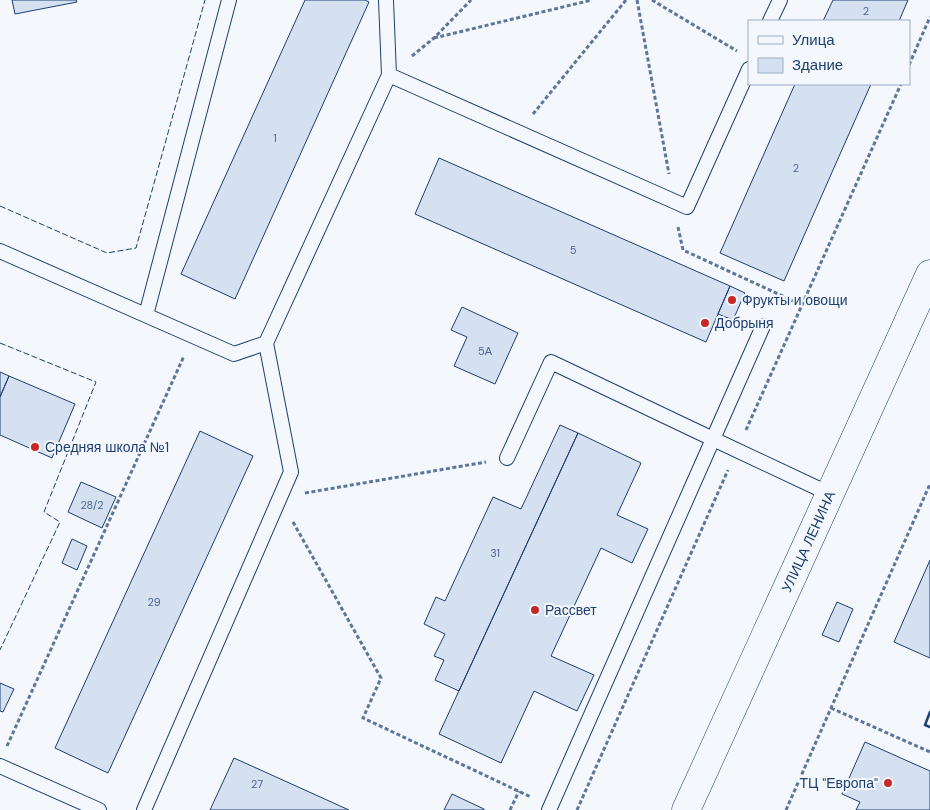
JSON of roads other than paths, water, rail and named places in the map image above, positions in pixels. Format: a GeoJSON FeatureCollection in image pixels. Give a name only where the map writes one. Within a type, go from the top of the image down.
{"type":"FeatureCollection","features":[{"type":"Feature","properties":{"kind":"main road","name":"УЛИЦА ЛЕНИНА"},"geometry":{"type":"LineString","coordinates":[[686,810],[830,494],[923,309],[930,274]]}},
{"type":"Feature","properties":{"kind":"lane"},"geometry":{"type":"LineString","coordinates":[[146,315],[229,0]]}},
{"type":"Feature","properties":{"kind":"lane"},"geometry":{"type":"LineString","coordinates":[[144,810],[291,472],[266,343],[389,74],[386,0]]}},
{"type":"Feature","properties":{"kind":"lane"},"geometry":{"type":"LineString","coordinates":[[770,20],[780,0]]}},
{"type":"Feature","properties":{"kind":"lane"},"geometry":{"type":"LineString","coordinates":[[389,74],[687,207],[748,71]]}},
{"type":"Feature","properties":{"kind":"lane"},"geometry":{"type":"LineString","coordinates":[[0,251],[234,354],[266,343]]}},
{"type":"Feature","properties":{"kind":"lane"},"geometry":{"type":"LineString","coordinates":[[550,808],[763,326]]}},
{"type":"Feature","properties":{"kind":"lane"},"geometry":{"type":"LineString","coordinates":[[507,458],[551,362],[830,494]]}},
{"type":"Feature","properties":{"kind":"lane"},"geometry":{"type":"LineString","coordinates":[[2,760],[99,810]]}},
{"type":"Feature","properties":{"kind":"place","name":"Фрукты и овощи"},"geometry":{"type":"Point","coordinates":[732,300]}},
{"type":"Feature","properties":{"kind":"place","name":"Добрыня"},"geometry":{"type":"Point","coordinates":[705,323]}},
{"type":"Feature","properties":{"kind":"place","name":"Средняя школа №1"},"geometry":{"type":"Point","coordinates":[35,447]}},
{"type":"Feature","properties":{"kind":"place","name":"Рассвет"},"geometry":{"type":"Point","coordinates":[535,610]}},
{"type":"Feature","properties":{"kind":"place","name":"ТЦ \"Европа\""},"geometry":{"type":"Point","coordinates":[888,783]}}]}
